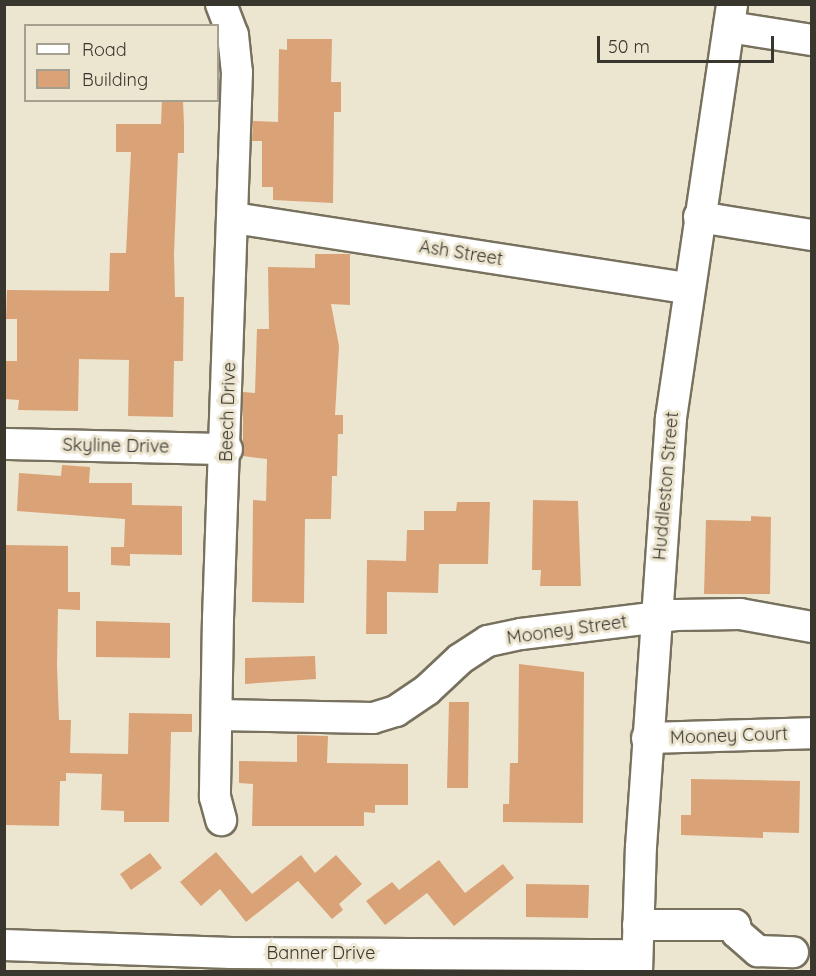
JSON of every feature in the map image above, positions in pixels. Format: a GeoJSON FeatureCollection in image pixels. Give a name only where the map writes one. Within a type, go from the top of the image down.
{"type":"FeatureCollection","features":[{"type":"Feature","properties":{"kind":"street","name":"Beech Drive"},"geometry":{"type":"LineString","coordinates":[[221,4],[233,35],[237,72],[217,715],[216,797],[221,820]]}},
{"type":"Feature","properties":{"kind":"street"},"geometry":{"type":"LineString","coordinates":[[730,16],[812,40]]}},
{"type":"Feature","properties":{"kind":"street","name":"Huddleston Street"},"geometry":{"type":"LineString","coordinates":[[637,963],[647,738],[671,418],[687,288],[730,16]]}},
{"type":"Feature","properties":{"kind":"street"},"geometry":{"type":"LineString","coordinates":[[699,217],[812,235]]}},
{"type":"Feature","properties":{"kind":"street","name":"Ash Street"},"geometry":{"type":"LineString","coordinates":[[234,218],[687,288]]}},
{"type":"Feature","properties":{"kind":"street","name":"Skyline Drive"},"geometry":{"type":"LineString","coordinates":[[4,444],[227,449]]}},
{"type":"Feature","properties":{"kind":"street"},"geometry":{"type":"LineString","coordinates":[[655,618],[740,614],[812,627]]}},
{"type":"Feature","properties":{"kind":"street","name":"Mooney Street"},"geometry":{"type":"LineString","coordinates":[[217,715],[373,718],[396,711],[427,690],[460,659],[488,641],[655,618]]}},
{"type":"Feature","properties":{"kind":"street","name":"Mooney Court"},"geometry":{"type":"LineString","coordinates":[[647,738],[812,733]]}},
{"type":"Feature","properties":{"kind":"street"},"geometry":{"type":"LineString","coordinates":[[638,925],[735,925],[737,933],[758,951],[793,952]]}},
{"type":"Feature","properties":{"kind":"street","name":"Banner Drive"},"geometry":{"type":"LineString","coordinates":[[4,945],[637,963]]}},
{"type":"Feature","properties":{"kind":"building"},"geometry":{"type":"Polygon","coordinates":[[[287,39],[332,39],[331,82],[341,82],[341,112],[334,112],[333,203],[273,200],[273,187],[262,187],[262,141],[252,141],[253,121],[278,122],[279,49],[287,50],[287,39]]]}},
{"type":"Feature","properties":{"kind":"building"},"geometry":{"type":"Polygon","coordinates":[[[162,102],[183,102],[184,153],[178,153],[174,254],[175,297],[184,297],[183,361],[174,361],[173,417],[128,416],[129,360],[79,359],[78,411],[18,410],[19,400],[5,399],[6,361],[17,361],[17,319],[6,319],[7,290],[109,291],[110,253],[126,253],[131,152],[116,152],[116,124],[161,124],[162,102]]]}},
{"type":"Feature","properties":{"kind":"building"},"geometry":{"type":"Polygon","coordinates":[[[315,254],[350,254],[350,305],[331,304],[339,346],[335,415],[343,415],[343,434],[338,434],[337,476],[332,476],[331,519],[305,519],[304,603],[252,602],[253,500],[266,501],[267,459],[243,456],[243,392],[255,393],[257,329],[269,329],[268,267],[315,268],[315,254]]]}},
{"type":"Feature","properties":{"kind":"building"},"geometry":{"type":"Polygon","coordinates":[[[62,465],[90,467],[89,483],[132,483],[132,505],[182,506],[182,555],[130,554],[130,566],[111,565],[111,547],[124,547],[125,519],[17,511],[19,473],[61,476],[62,465]]]}},
{"type":"Feature","properties":{"kind":"building"},"geometry":{"type":"Polygon","coordinates":[[[533,500],[578,501],[581,586],[540,586],[541,570],[532,570],[533,500]]]}},
{"type":"Feature","properties":{"kind":"building"},"geometry":{"type":"Polygon","coordinates":[[[457,502],[490,502],[488,564],[439,564],[438,593],[387,592],[387,634],[366,634],[367,560],[406,561],[407,530],[424,530],[424,511],[456,511],[457,502]]]}},
{"type":"Feature","properties":{"kind":"building"},"geometry":{"type":"Polygon","coordinates":[[[751,516],[771,517],[770,594],[704,594],[706,520],[751,521],[751,516]]]}},
{"type":"Feature","properties":{"kind":"building"},"geometry":{"type":"Polygon","coordinates":[[[4,545],[68,546],[68,592],[80,592],[80,610],[58,609],[57,665],[59,720],[71,720],[70,753],[128,754],[129,713],[192,714],[192,732],[171,732],[169,822],[124,822],[124,811],[101,810],[102,774],[66,773],[66,781],[60,781],[59,826],[4,825],[4,545]]]}},
{"type":"Feature","properties":{"kind":"building"},"geometry":{"type":"Polygon","coordinates":[[[96,621],[170,623],[170,658],[96,657],[96,621]]]}},
{"type":"Feature","properties":{"kind":"building"},"geometry":{"type":"Polygon","coordinates":[[[315,656],[316,679],[245,684],[245,658],[315,656]]]}},
{"type":"Feature","properties":{"kind":"building"},"geometry":{"type":"Polygon","coordinates":[[[519,664],[584,672],[583,823],[503,822],[503,804],[509,804],[510,763],[518,763],[519,664]]]}},
{"type":"Feature","properties":{"kind":"building"},"geometry":{"type":"Polygon","coordinates":[[[449,702],[469,702],[468,788],[447,788],[449,702]]]}},
{"type":"Feature","properties":{"kind":"building"},"geometry":{"type":"Polygon","coordinates":[[[297,735],[328,736],[327,763],[408,764],[408,805],[375,805],[375,813],[364,812],[364,826],[252,826],[253,784],[239,783],[239,761],[297,762],[297,735]]]}},
{"type":"Feature","properties":{"kind":"building"},"geometry":{"type":"Polygon","coordinates":[[[691,779],[800,781],[799,833],[763,832],[763,838],[681,835],[681,815],[691,815],[691,779]]]}},
{"type":"Feature","properties":{"kind":"building"},"geometry":{"type":"Polygon","coordinates":[[[216,852],[252,894],[301,855],[315,873],[336,855],[362,884],[339,904],[343,910],[332,919],[298,881],[246,922],[220,889],[201,906],[180,882],[216,852]]]}},
{"type":"Feature","properties":{"kind":"building"},"geometry":{"type":"Polygon","coordinates":[[[150,853],[162,868],[131,890],[120,874],[150,853]]]}},
{"type":"Feature","properties":{"kind":"building"},"geometry":{"type":"Polygon","coordinates":[[[439,860],[465,893],[503,864],[514,878],[454,926],[427,893],[385,925],[366,901],[392,882],[399,890],[439,860]]]}},
{"type":"Feature","properties":{"kind":"building"},"geometry":{"type":"Polygon","coordinates":[[[526,884],[589,885],[588,918],[526,917],[526,884]]]}}]}
